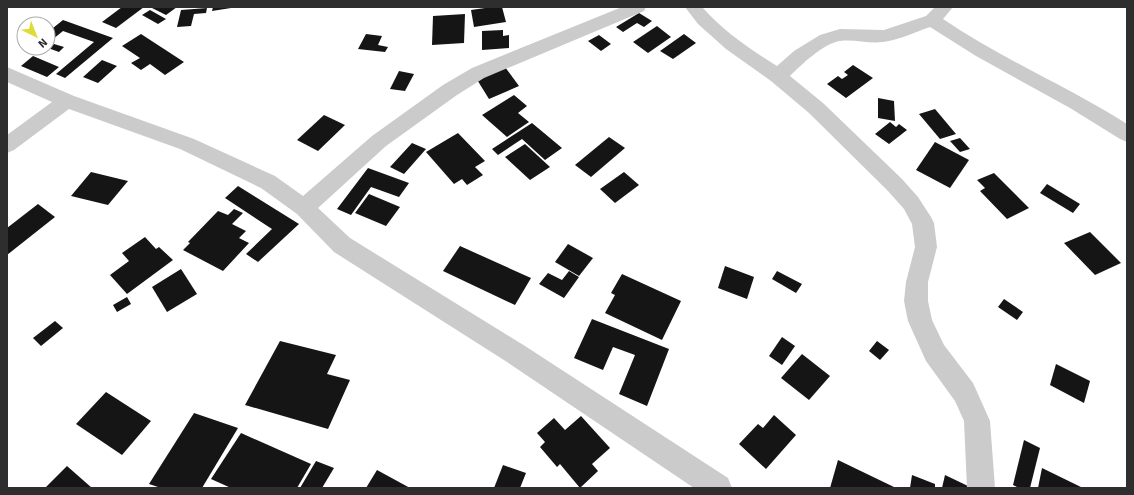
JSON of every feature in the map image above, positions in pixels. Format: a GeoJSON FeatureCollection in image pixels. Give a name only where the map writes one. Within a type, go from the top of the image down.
{"type":"FeatureCollection","features":[{"type":"Feature","properties":{"kind":"street"},"geometry":{"type":"LineString","coordinates":[[304,208],[379,141],[450,90],[478,73],[638,7]]}},
{"type":"Feature","properties":{"kind":"street"},"geometry":{"type":"LineString","coordinates":[[693,7],[704,20],[732,45],[778,76],[816,108],[895,185],[911,203],[924,223],[926,248],[917,282],[916,301],[920,321],[935,353],[964,392],[977,421],[981,488]]}},
{"type":"Feature","properties":{"kind":"street"},"geometry":{"type":"LineString","coordinates":[[778,76],[800,55],[826,40],[840,35],[872,37],[885,36],[939,13],[954,35],[1001,63],[1071,99],[1127,134]]}},
{"type":"Feature","properties":{"kind":"street"},"geometry":{"type":"LineString","coordinates":[[7,74],[66,101],[187,144],[268,182],[304,208],[342,245],[516,354],[718,488]]}},
{"type":"Feature","properties":{"kind":"street"},"geometry":{"type":"LineString","coordinates":[[7,145],[66,101]]}},
{"type":"Feature","properties":{"kind":"building"},"geometry":{"type":"Polygon","coordinates":[[[122,7],[144,7],[116,28],[102,22],[122,7]]]}},
{"type":"Feature","properties":{"kind":"building"},"geometry":{"type":"Polygon","coordinates":[[[177,7],[166,15],[152,8],[177,7]]]}},
{"type":"Feature","properties":{"kind":"building"},"geometry":{"type":"Polygon","coordinates":[[[213,7],[231,7],[231,8],[212,11],[213,7]]]}},
{"type":"Feature","properties":{"kind":"building"},"geometry":{"type":"Polygon","coordinates":[[[502,7],[506,22],[474,27],[471,10],[502,7]]]}},
{"type":"Feature","properties":{"kind":"building"},"geometry":{"type":"Polygon","coordinates":[[[207,8],[206,13],[194,14],[191,26],[177,27],[181,10],[207,8]]]}},
{"type":"Feature","properties":{"kind":"building"},"geometry":{"type":"Polygon","coordinates":[[[150,10],[166,19],[158,24],[142,15],[150,10]]]}},
{"type":"Feature","properties":{"kind":"building"},"geometry":{"type":"Polygon","coordinates":[[[639,13],[652,21],[644,27],[637,23],[623,32],[616,27],[639,13]]]}},
{"type":"Feature","properties":{"kind":"building"},"geometry":{"type":"Polygon","coordinates":[[[465,14],[464,43],[432,45],[433,16],[465,14]]]}},
{"type":"Feature","properties":{"kind":"building"},"geometry":{"type":"Polygon","coordinates":[[[63,20],[113,38],[65,78],[56,74],[94,42],[63,31],[56,37],[56,26],[63,20]]]}},
{"type":"Feature","properties":{"kind":"building"},"geometry":{"type":"Polygon","coordinates":[[[657,26],[671,37],[648,53],[633,42],[657,26]]]}},
{"type":"Feature","properties":{"kind":"building"},"geometry":{"type":"Polygon","coordinates":[[[503,30],[503,36],[509,35],[509,48],[482,50],[482,31],[503,30]]]}},
{"type":"Feature","properties":{"kind":"building"},"geometry":{"type":"Polygon","coordinates":[[[141,34],[184,62],[165,75],[150,64],[141,70],[131,63],[140,58],[122,46],[141,34]]]}},
{"type":"Feature","properties":{"kind":"building"},"geometry":{"type":"Polygon","coordinates":[[[366,34],[382,36],[378,45],[388,47],[385,52],[358,49],[366,34]]]}},
{"type":"Feature","properties":{"kind":"building"},"geometry":{"type":"Polygon","coordinates":[[[684,34],[696,43],[673,59],[660,51],[684,34]]]}},
{"type":"Feature","properties":{"kind":"building"},"geometry":{"type":"Polygon","coordinates":[[[599,35],[611,44],[601,51],[588,41],[599,35]]]}},
{"type":"Feature","properties":{"kind":"building"},"geometry":{"type":"Polygon","coordinates":[[[56,45],[64,47],[59,52],[56,51],[56,45]]]}},
{"type":"Feature","properties":{"kind":"building"},"geometry":{"type":"Polygon","coordinates":[[[33,56],[59,67],[47,77],[21,66],[33,56]]]}},
{"type":"Feature","properties":{"kind":"building"},"geometry":{"type":"Polygon","coordinates":[[[102,60],[117,66],[98,83],[83,77],[102,60]]]}},
{"type":"Feature","properties":{"kind":"building"},"geometry":{"type":"Polygon","coordinates":[[[853,65],[873,78],[846,98],[827,84],[838,76],[842,79],[848,75],[844,72],[853,65]]]}},
{"type":"Feature","properties":{"kind":"building"},"geometry":{"type":"Polygon","coordinates":[[[505,67],[519,86],[489,99],[476,78],[505,67]]]}},
{"type":"Feature","properties":{"kind":"building"},"geometry":{"type":"Polygon","coordinates":[[[399,71],[414,74],[405,91],[390,89],[399,71]]]}},
{"type":"Feature","properties":{"kind":"building"},"geometry":{"type":"Polygon","coordinates":[[[514,95],[527,106],[518,113],[529,122],[507,137],[482,115],[514,95]]]}},
{"type":"Feature","properties":{"kind":"building"},"geometry":{"type":"Polygon","coordinates":[[[878,98],[894,101],[895,121],[878,118],[878,98]]]}},
{"type":"Feature","properties":{"kind":"building"},"geometry":{"type":"Polygon","coordinates":[[[935,109],[956,134],[940,139],[919,114],[935,109]]]}},
{"type":"Feature","properties":{"kind":"building"},"geometry":{"type":"Polygon","coordinates":[[[324,115],[345,125],[318,151],[297,140],[324,115]]]}},
{"type":"Feature","properties":{"kind":"building"},"geometry":{"type":"Polygon","coordinates":[[[890,122],[896,127],[899,124],[907,130],[889,144],[875,134],[890,122]]]}},
{"type":"Feature","properties":{"kind":"building"},"geometry":{"type":"Polygon","coordinates":[[[532,123],[562,148],[545,160],[522,139],[498,155],[492,149],[532,123]]]}},
{"type":"Feature","properties":{"kind":"building"},"geometry":{"type":"Polygon","coordinates":[[[458,133],[485,161],[475,167],[483,175],[467,185],[462,179],[454,184],[426,152],[458,133]]]}},
{"type":"Feature","properties":{"kind":"building"},"geometry":{"type":"Polygon","coordinates":[[[609,137],[625,148],[591,177],[575,165],[609,137]]]}},
{"type":"Feature","properties":{"kind":"building"},"geometry":{"type":"Polygon","coordinates":[[[960,138],[970,149],[960,152],[950,141],[960,138]]]}},
{"type":"Feature","properties":{"kind":"building"},"geometry":{"type":"Polygon","coordinates":[[[935,142],[969,160],[950,188],[916,170],[935,142]]]}},
{"type":"Feature","properties":{"kind":"building"},"geometry":{"type":"Polygon","coordinates":[[[412,143],[426,149],[404,174],[390,167],[412,143]]]}},
{"type":"Feature","properties":{"kind":"building"},"geometry":{"type":"Polygon","coordinates":[[[525,144],[550,167],[530,180],[505,157],[525,144]]]}},
{"type":"Feature","properties":{"kind":"building"},"geometry":{"type":"Polygon","coordinates":[[[368,168],[409,183],[399,197],[371,187],[351,215],[337,209],[368,168]]]}},
{"type":"Feature","properties":{"kind":"building"},"geometry":{"type":"Polygon","coordinates":[[[91,172],[128,181],[108,205],[71,196],[91,172]]]}},
{"type":"Feature","properties":{"kind":"building"},"geometry":{"type":"Polygon","coordinates":[[[624,172],[639,185],[615,203],[600,189],[624,172]]]}},
{"type":"Feature","properties":{"kind":"building"},"geometry":{"type":"Polygon","coordinates":[[[994,173],[1029,208],[1007,219],[980,191],[985,188],[977,180],[994,173]]]}},
{"type":"Feature","properties":{"kind":"building"},"geometry":{"type":"Polygon","coordinates":[[[1047,184],[1080,204],[1073,213],[1040,193],[1047,184]]]}},
{"type":"Feature","properties":{"kind":"building"},"geometry":{"type":"Polygon","coordinates":[[[238,186],[299,224],[258,262],[246,254],[272,229],[225,198],[238,186]]]}},
{"type":"Feature","properties":{"kind":"building"},"geometry":{"type":"Polygon","coordinates":[[[369,194],[400,207],[386,226],[355,213],[369,194]]]}},
{"type":"Feature","properties":{"kind":"building"},"geometry":{"type":"Polygon","coordinates":[[[38,204],[55,217],[7,255],[7,228],[38,204]]]}},
{"type":"Feature","properties":{"kind":"building"},"geometry":{"type":"Polygon","coordinates":[[[234,209],[243,213],[232,224],[246,231],[239,238],[249,243],[223,271],[183,250],[190,243],[188,242],[218,211],[228,215],[234,209]]]}},
{"type":"Feature","properties":{"kind":"building"},"geometry":{"type":"Polygon","coordinates":[[[1090,232],[1121,263],[1095,275],[1064,243],[1090,232]]]}},
{"type":"Feature","properties":{"kind":"building"},"geometry":{"type":"Polygon","coordinates":[[[145,237],[156,249],[159,247],[173,260],[127,294],[110,275],[129,261],[122,253],[145,237]]]}},
{"type":"Feature","properties":{"kind":"building"},"geometry":{"type":"Polygon","coordinates":[[[568,244],[593,258],[579,276],[555,262],[568,244]]]}},
{"type":"Feature","properties":{"kind":"building"},"geometry":{"type":"Polygon","coordinates":[[[460,246],[531,278],[515,305],[443,271],[460,246]]]}},
{"type":"Feature","properties":{"kind":"building"},"geometry":{"type":"Polygon","coordinates":[[[725,266],[754,277],[747,299],[718,288],[725,266]]]}},
{"type":"Feature","properties":{"kind":"building"},"geometry":{"type":"Polygon","coordinates":[[[181,269],[197,294],[167,312],[152,287],[181,269]]]}},
{"type":"Feature","properties":{"kind":"building"},"geometry":{"type":"Polygon","coordinates":[[[569,271],[579,277],[564,298],[539,284],[548,273],[562,280],[569,271]]]}},
{"type":"Feature","properties":{"kind":"building"},"geometry":{"type":"Polygon","coordinates":[[[777,271],[802,284],[796,293],[772,279],[777,271]]]}},
{"type":"Feature","properties":{"kind":"building"},"geometry":{"type":"Polygon","coordinates":[[[622,274],[681,301],[662,340],[605,313],[615,295],[611,293],[622,274]]]}},
{"type":"Feature","properties":{"kind":"building"},"geometry":{"type":"Polygon","coordinates":[[[127,297],[131,304],[117,312],[113,305],[127,297]]]}},
{"type":"Feature","properties":{"kind":"building"},"geometry":{"type":"Polygon","coordinates":[[[1004,299],[1023,312],[1017,320],[998,307],[1004,299]]]}},
{"type":"Feature","properties":{"kind":"building"},"geometry":{"type":"Polygon","coordinates":[[[592,319],[669,349],[647,406],[619,394],[635,355],[613,347],[603,370],[574,358],[592,319]]]}},
{"type":"Feature","properties":{"kind":"building"},"geometry":{"type":"Polygon","coordinates":[[[55,321],[63,328],[41,346],[33,338],[55,321]]]}},
{"type":"Feature","properties":{"kind":"building"},"geometry":{"type":"Polygon","coordinates":[[[782,337],[795,346],[782,365],[769,356],[782,337]]]}},
{"type":"Feature","properties":{"kind":"building"},"geometry":{"type":"Polygon","coordinates":[[[280,341],[336,355],[327,374],[350,380],[328,429],[245,405],[280,341]]]}},
{"type":"Feature","properties":{"kind":"building"},"geometry":{"type":"Polygon","coordinates":[[[877,341],[889,350],[880,360],[869,351],[877,341]]]}},
{"type":"Feature","properties":{"kind":"building"},"geometry":{"type":"Polygon","coordinates":[[[802,354],[830,376],[809,400],[781,378],[802,354]]]}},
{"type":"Feature","properties":{"kind":"building"},"geometry":{"type":"Polygon","coordinates":[[[1056,364],[1090,381],[1084,403],[1050,385],[1056,364]]]}},
{"type":"Feature","properties":{"kind":"building"},"geometry":{"type":"Polygon","coordinates":[[[106,392],[151,421],[122,455],[76,424],[106,392]]]}},
{"type":"Feature","properties":{"kind":"building"},"geometry":{"type":"Polygon","coordinates":[[[194,413],[238,428],[202,488],[161,488],[149,484],[194,413]]]}},
{"type":"Feature","properties":{"kind":"building"},"geometry":{"type":"Polygon","coordinates":[[[774,415],[796,435],[766,469],[739,444],[758,424],[763,428],[774,415]]]}},
{"type":"Feature","properties":{"kind":"building"},"geometry":{"type":"Polygon","coordinates":[[[581,416],[610,448],[592,464],[598,471],[580,488],[560,464],[557,467],[540,447],[545,442],[537,433],[554,418],[565,430],[581,416]]]}},
{"type":"Feature","properties":{"kind":"building"},"geometry":{"type":"Polygon","coordinates":[[[241,433],[311,464],[297,488],[231,488],[211,479],[241,433]]]}},
{"type":"Feature","properties":{"kind":"building"},"geometry":{"type":"Polygon","coordinates":[[[1024,440],[1040,448],[1030,488],[1019,488],[1013,485],[1024,440]]]}},
{"type":"Feature","properties":{"kind":"building"},"geometry":{"type":"Polygon","coordinates":[[[838,460],[896,488],[830,488],[838,460]]]}},
{"type":"Feature","properties":{"kind":"building"},"geometry":{"type":"Polygon","coordinates":[[[316,461],[334,468],[322,488],[300,488],[316,461]]]}},
{"type":"Feature","properties":{"kind":"building"},"geometry":{"type":"Polygon","coordinates":[[[503,465],[526,473],[520,488],[494,488],[503,465]]]}},
{"type":"Feature","properties":{"kind":"building"},"geometry":{"type":"Polygon","coordinates":[[[67,466],[92,488],[46,487],[67,466]]]}},
{"type":"Feature","properties":{"kind":"building"},"geometry":{"type":"Polygon","coordinates":[[[1042,468],[1083,488],[1038,488],[1042,468]]]}},
{"type":"Feature","properties":{"kind":"building"},"geometry":{"type":"Polygon","coordinates":[[[377,470],[410,488],[366,488],[377,470]]]}},
{"type":"Feature","properties":{"kind":"building"},"geometry":{"type":"Polygon","coordinates":[[[912,475],[935,484],[935,488],[910,488],[912,475]]]}},
{"type":"Feature","properties":{"kind":"building"},"geometry":{"type":"Polygon","coordinates":[[[945,475],[968,486],[967,488],[942,488],[945,475]]]}}]}
